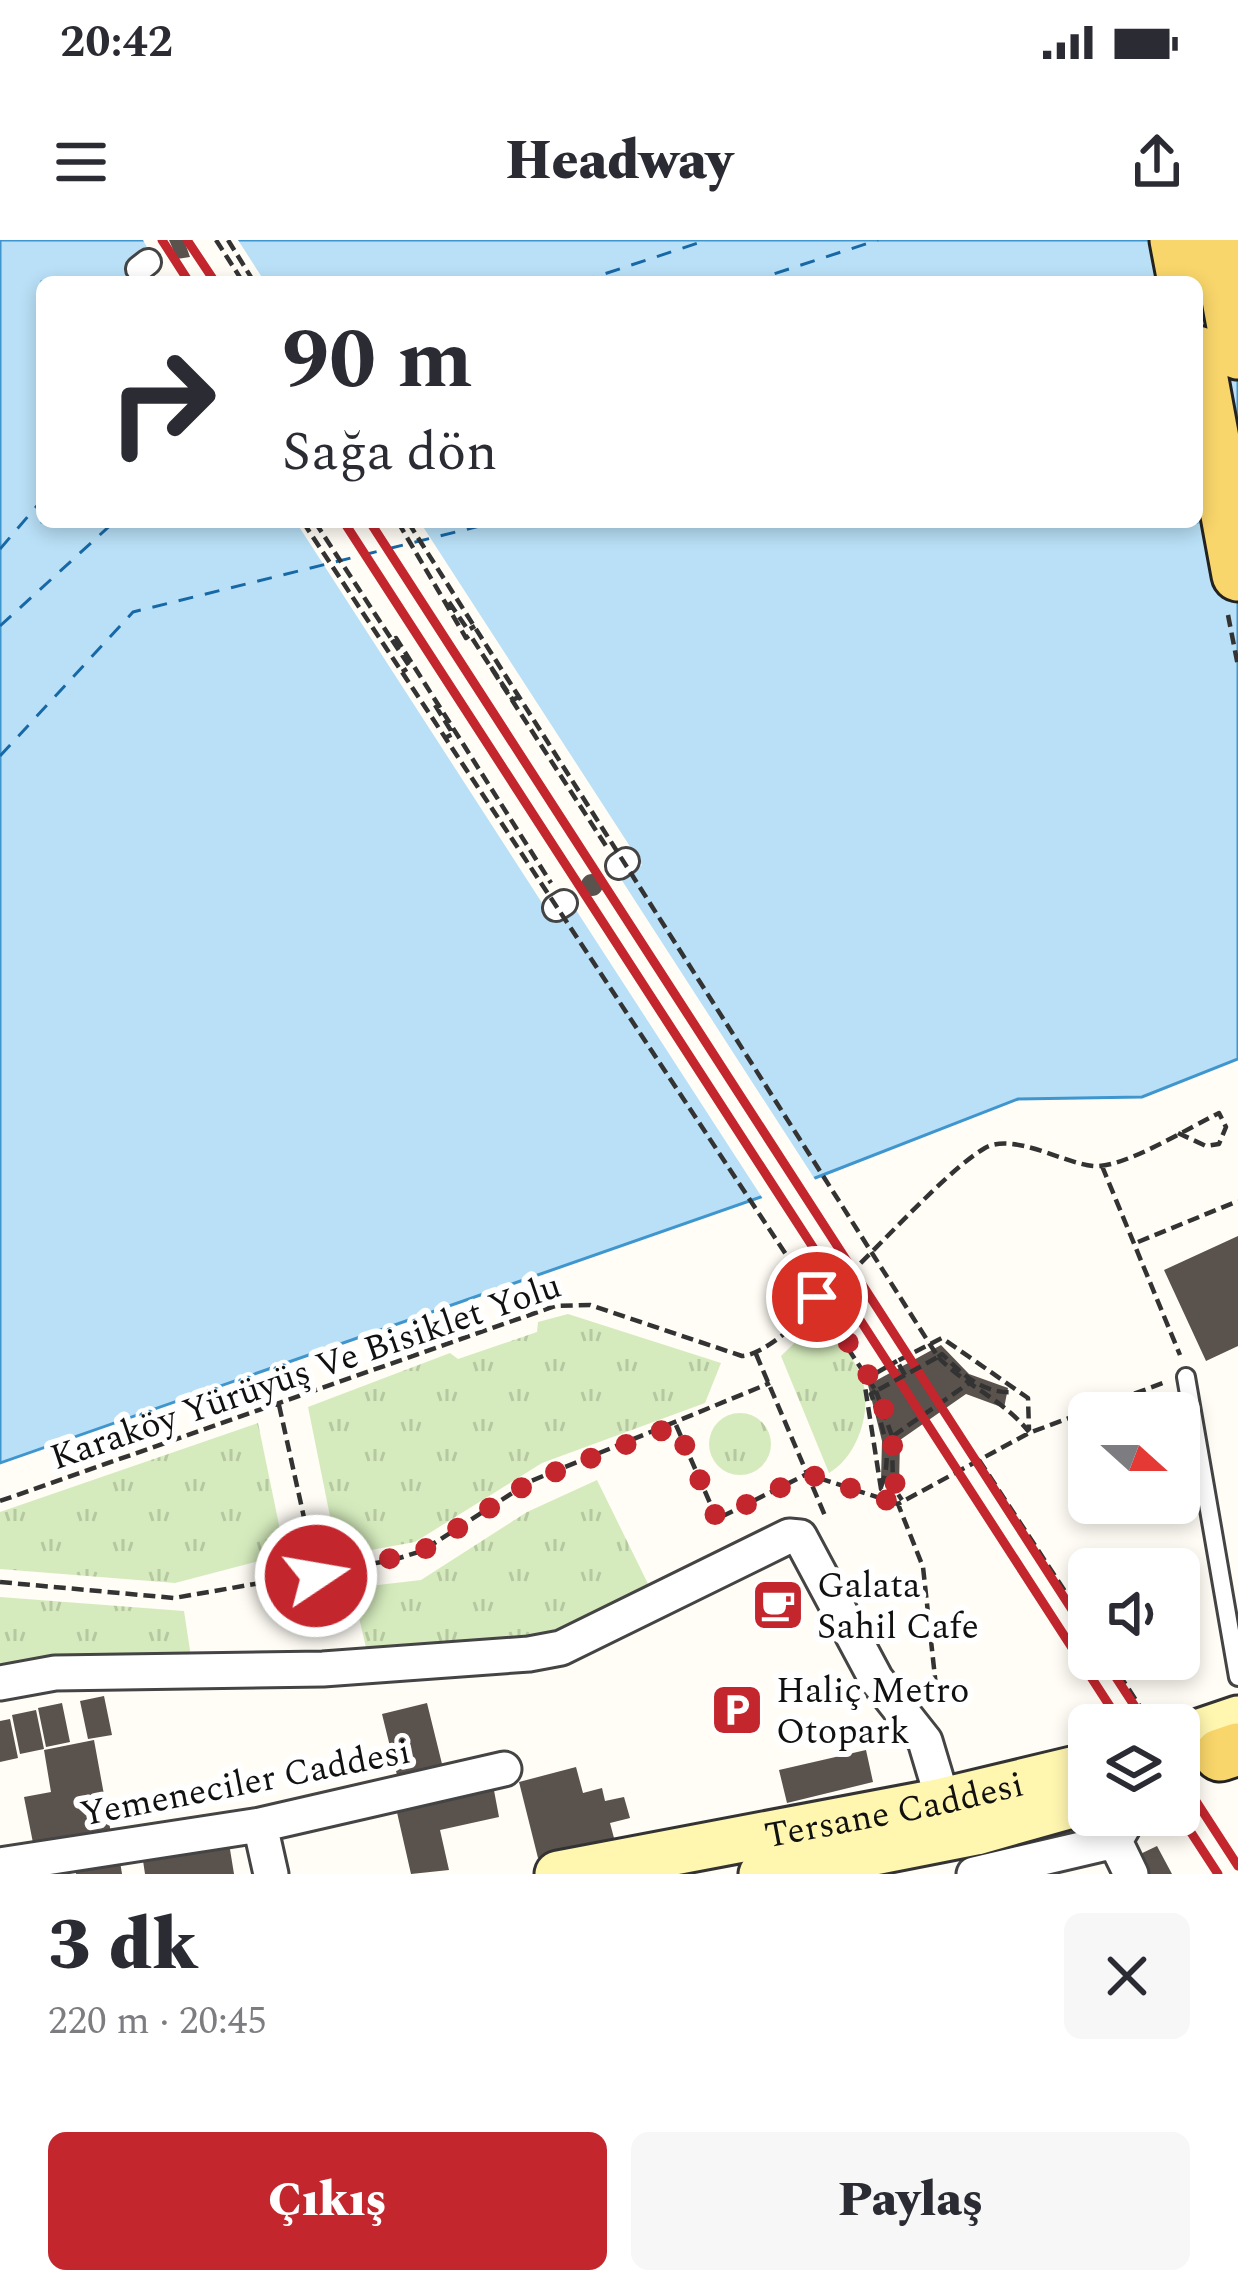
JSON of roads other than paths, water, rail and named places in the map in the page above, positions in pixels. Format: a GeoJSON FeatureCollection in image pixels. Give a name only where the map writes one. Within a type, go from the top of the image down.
{"type":"FeatureCollection","features":[{"type":"Feature","properties":{"kind":"main road"},"geometry":{"type":"LineString","coordinates":[[1176,240],[1183,276]]}},
{"type":"Feature","properties":{"kind":"main road"},"geometry":{"type":"LineString","coordinates":[[1217,240],[1238,353]]}},
{"type":"Feature","properties":{"kind":"main road"},"geometry":{"type":"LineString","coordinates":[[1203,385],[1238,575]]}},
{"type":"Feature","properties":{"kind":"main road","name":"Tersane Caddesi"},"geometry":{"type":"LineString","coordinates":[[558,1874],[943,1801],[1068,1771]]}},
{"type":"Feature","properties":{"kind":"main road","name":"Tersane Caddesi"},"geometry":{"type":"LineString","coordinates":[[762,1874],[976,1832],[1068,1807]]}},
{"type":"Feature","properties":{"kind":"street"},"geometry":{"type":"LineString","coordinates":[[0,1683],[55,1673],[323,1669],[529,1654],[560,1648],[789,1536],[800,1537],[811,1549],[876,1679],[925,1741],[943,1801]]}},
{"type":"Feature","properties":{"kind":"street","name":"Yemeneciler Caddesi"},"geometry":{"type":"LineString","coordinates":[[0,1865],[260,1825],[504,1769]]}},
{"type":"Feature","properties":{"kind":"street"},"geometry":{"type":"LineString","coordinates":[[260,1825],[272,1874]]}},
{"type":"Feature","properties":{"kind":"street"},"geometry":{"type":"LineString","coordinates":[[974,1874],[1051,1867],[1107,1836]]}},
{"type":"Feature","properties":{"kind":"street"},"geometry":{"type":"LineString","coordinates":[[1124,1836],[1131,1874]]}},
{"type":"Feature","properties":{"kind":"lane"},"geometry":{"type":"LineString","coordinates":[[1186,1377],[1238,1677]]}},
{"type":"Feature","properties":{"kind":"water"},"geometry":{"type":"Polygon","coordinates":[[[0,240],[1238,240],[1238,1059],[1142,1097],[1018,1099],[815,1178],[0,1463],[0,240]]]}},
{"type":"Feature","properties":{"kind":"railway"},"geometry":{"type":"LineString","coordinates":[[162,240],[185,276]]}},
{"type":"Feature","properties":{"kind":"railway"},"geometry":{"type":"LineString","coordinates":[[187,240],[211,276]]}},
{"type":"Feature","properties":{"kind":"railway"},"geometry":{"type":"LineString","coordinates":[[348,528],[1108,1704]]}},
{"type":"Feature","properties":{"kind":"railway"},"geometry":{"type":"LineString","coordinates":[[374,528],[1068,1603]]}},
{"type":"Feature","properties":{"kind":"railway"},"geometry":{"type":"LineString","coordinates":[[1118,1680],[1133,1704]]}},
{"type":"Feature","properties":{"kind":"railway"},"geometry":{"type":"LineString","coordinates":[[1200,1807],[1238,1866]]}},
{"type":"Feature","properties":{"kind":"railway"},"geometry":{"type":"LineString","coordinates":[[1193,1836],[1218,1874]]}},
{"type":"Feature","properties":{"kind":"place","name":"Galata Sahil Cafe"},"geometry":{"type":"Point","coordinates":[778,1605]}},
{"type":"Feature","properties":{"kind":"place","name":"Haliç Metro Otopark"},"geometry":{"type":"Point","coordinates":[737,1710]}}]}
